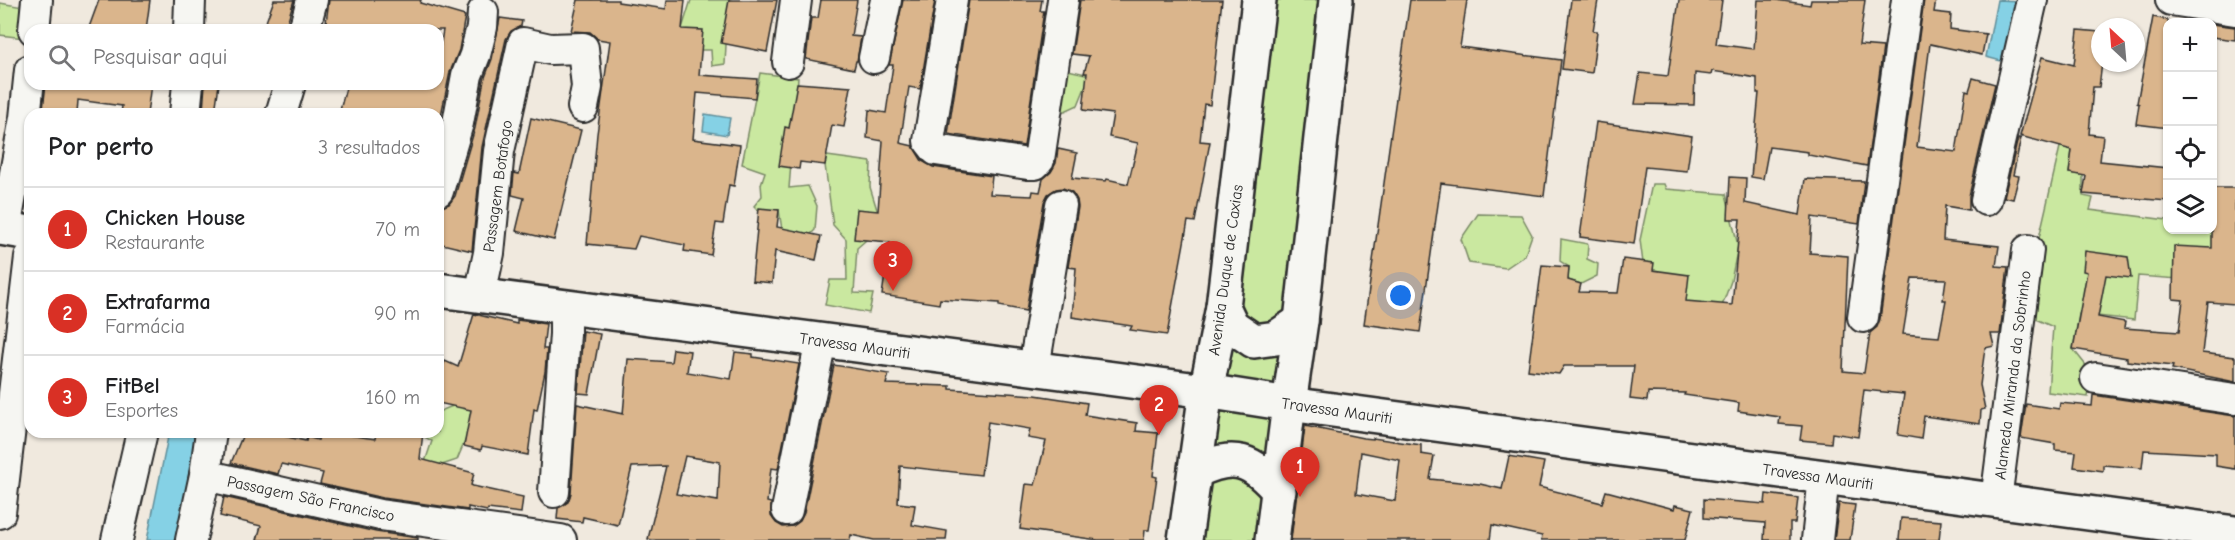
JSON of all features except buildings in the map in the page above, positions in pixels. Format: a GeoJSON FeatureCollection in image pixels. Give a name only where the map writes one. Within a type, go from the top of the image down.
{"type":"FeatureCollection","features":[{"type":"Feature","properties":{"kind":"main road","name":"Avenida Duque de Caxias"},"geometry":{"type":"LineString","coordinates":[[1185,540],[1206,391],[1223,308],[1259,0]]}},
{"type":"Feature","properties":{"kind":"main road"},"geometry":{"type":"LineString","coordinates":[[1272,540],[1288,404],[1301,321],[1336,0]]}},
{"type":"Feature","properties":{"kind":"main road","name":"Travessa Mauriti"},"geometry":{"type":"LineString","coordinates":[[444,291],[1206,391],[2235,533]]}},
{"type":"Feature","properties":{"kind":"main road"},"geometry":{"type":"LineString","coordinates":[[1223,308],[1232,326],[1254,340],[1276,338],[1301,321]]}},
{"type":"Feature","properties":{"kind":"main road"},"geometry":{"type":"LineString","coordinates":[[1196,471],[1216,462],[1240,461],[1262,472],[1279,491]]}},
{"type":"Feature","properties":{"kind":"street"},"geometry":{"type":"LineString","coordinates":[[35,24],[37,0]]}},
{"type":"Feature","properties":{"kind":"street"},"geometry":{"type":"LineString","coordinates":[[189,24],[190,0]]}},
{"type":"Feature","properties":{"kind":"street"},"geometry":{"type":"LineString","coordinates":[[306,24],[312,0]]}},
{"type":"Feature","properties":{"kind":"street"},"geometry":{"type":"LineString","coordinates":[[788,62],[796,0]]}},
{"type":"Feature","properties":{"kind":"street"},"geometry":{"type":"LineString","coordinates":[[874,58],[886,0]]}},
{"type":"Feature","properties":{"kind":"street"},"geometry":{"type":"LineString","coordinates":[[952,0],[931,146],[936,150],[1028,164],[1035,164],[1039,160],[1063,0]]}},
{"type":"Feature","properties":{"kind":"street"},"geometry":{"type":"LineString","coordinates":[[1863,317],[1907,0]]}},
{"type":"Feature","properties":{"kind":"street"},"geometry":{"type":"LineString","coordinates":[[1986,200],[2032,0]]}},
{"type":"Feature","properties":{"kind":"street"},"geometry":{"type":"LineString","coordinates":[[2171,0],[2235,10]]}},
{"type":"Feature","properties":{"kind":"street"},"geometry":{"type":"LineString","coordinates":[[444,171],[477,46],[483,12]]}},
{"type":"Feature","properties":{"kind":"street","name":"Passagem Botafogo"},"geometry":{"type":"LineString","coordinates":[[480,295],[489,253],[499,151],[523,43],[550,49],[583,48],[586,87],[583,108]]}},
{"type":"Feature","properties":{"kind":"street"},"geometry":{"type":"LineString","coordinates":[[26,108],[28,90]]}},
{"type":"Feature","properties":{"kind":"street"},"geometry":{"type":"LineString","coordinates":[[186,108],[187,90]]}},
{"type":"Feature","properties":{"kind":"street"},"geometry":{"type":"LineString","coordinates":[[283,108],[288,90]]}},
{"type":"Feature","properties":{"kind":"street"},"geometry":{"type":"LineString","coordinates":[[12,230],[24,126]]}},
{"type":"Feature","properties":{"kind":"street"},"geometry":{"type":"LineString","coordinates":[[1034,368],[1061,205]]}},
{"type":"Feature","properties":{"kind":"street","name":"Alameda Miranda da Sobrinho"},"geometry":{"type":"LineString","coordinates":[[1996,501],[2028,250]]}},
{"type":"Feature","properties":{"kind":"street"},"geometry":{"type":"LineString","coordinates":[[554,492],[566,334],[566,306]]}},
{"type":"Feature","properties":{"kind":"street"},"geometry":{"type":"LineString","coordinates":[[0,513],[24,308]]}},
{"type":"Feature","properties":{"kind":"street"},"geometry":{"type":"LineString","coordinates":[[787,510],[821,340]]}},
{"type":"Feature","properties":{"kind":"street"},"geometry":{"type":"LineString","coordinates":[[2096,378],[2235,399]]}},
{"type":"Feature","properties":{"kind":"street"},"geometry":{"type":"LineString","coordinates":[[117,540],[141,438]]}},
{"type":"Feature","properties":{"kind":"street"},"geometry":{"type":"LineString","coordinates":[[191,540],[210,438]]}},
{"type":"Feature","properties":{"kind":"street","name":"Passagem São Francisco"},"geometry":{"type":"LineString","coordinates":[[205,475],[380,515],[561,540]]}},
{"type":"Feature","properties":{"kind":"street"},"geometry":{"type":"LineString","coordinates":[[1817,540],[1824,477]]}},
{"type":"Feature","properties":{"kind":"green space"},"geometry":{"type":"Polygon","coordinates":[[[691,0],[731,0],[728,7],[725,64],[712,66],[711,50],[701,50],[679,38],[691,0]]]}},
{"type":"Feature","properties":{"kind":"green space"},"geometry":{"type":"Polygon","coordinates":[[[1270,0],[1323,0],[1256,540],[1199,540],[1270,0]]]}},
{"type":"Feature","properties":{"kind":"green space"},"geometry":{"type":"Polygon","coordinates":[[[0,3],[29,8],[26,24],[24,24],[24,38],[0,35],[0,3]]]}},
{"type":"Feature","properties":{"kind":"green space"},"geometry":{"type":"Polygon","coordinates":[[[1068,70],[1090,75],[1078,105],[1065,111],[1051,110],[1068,70]]]}},
{"type":"Feature","properties":{"kind":"green space"},"geometry":{"type":"Polygon","coordinates":[[[760,73],[798,78],[789,188],[808,186],[817,206],[815,230],[811,234],[782,230],[779,210],[759,211],[754,206],[762,196],[761,184],[765,172],[742,164],[760,73]]]}},
{"type":"Feature","properties":{"kind":"green space"},"geometry":{"type":"Polygon","coordinates":[[[2066,121],[2075,129],[2069,173],[2083,175],[2083,196],[2093,198],[2090,210],[2163,219],[2163,234],[2214,234],[2235,283],[2138,276],[2134,320],[2079,314],[2073,349],[2092,373],[2088,397],[2048,392],[2053,327],[2027,315],[2039,238],[2066,121]]]}},
{"type":"Feature","properties":{"kind":"green space"},"geometry":{"type":"Polygon","coordinates":[[[827,156],[871,162],[870,187],[882,226],[857,248],[854,293],[873,294],[869,313],[825,305],[830,280],[847,280],[846,239],[833,225],[825,165],[827,156]]]}},
{"type":"Feature","properties":{"kind":"green space"},"geometry":{"type":"Polygon","coordinates":[[[1652,184],[1664,184],[1666,189],[1726,194],[1738,246],[1731,281],[1718,317],[1648,301],[1640,240],[1652,184]]]}},
{"type":"Feature","properties":{"kind":"green space"},"geometry":{"type":"Polygon","coordinates":[[[1478,214],[1521,215],[1532,235],[1525,255],[1506,268],[1469,263],[1461,239],[1478,214]]]}},
{"type":"Feature","properties":{"kind":"green space"},"geometry":{"type":"Polygon","coordinates":[[[1561,239],[1588,244],[1587,259],[1598,264],[1597,276],[1581,284],[1568,280],[1569,267],[1560,261],[1561,239]]]}},
{"type":"Feature","properties":{"kind":"green space"},"geometry":{"type":"Polygon","coordinates":[[[474,397],[473,422],[457,460],[442,465],[425,462],[432,441],[427,438],[444,438],[444,410],[474,397]]]}},
{"type":"Feature","properties":{"kind":"water"},"geometry":{"type":"Polygon","coordinates":[[[1997,0],[2023,1],[2005,62],[1986,57],[1997,0]]]}},
{"type":"Feature","properties":{"kind":"water"},"geometry":{"type":"Polygon","coordinates":[[[705,114],[730,118],[727,135],[703,131],[705,114]]]}},
{"type":"Feature","properties":{"kind":"water"},"geometry":{"type":"Polygon","coordinates":[[[168,438],[199,438],[182,540],[147,540],[168,438]]]}},
{"type":"Feature","properties":{"kind":"place","name":"FitBel"},"geometry":{"type":"Point","coordinates":[893,291]}},
{"type":"Feature","properties":{"kind":"place","name":"Extrafarma"},"geometry":{"type":"Point","coordinates":[1159,435]}},
{"type":"Feature","properties":{"kind":"place","name":"Chicken House"},"geometry":{"type":"Point","coordinates":[1300,497]}}]}
